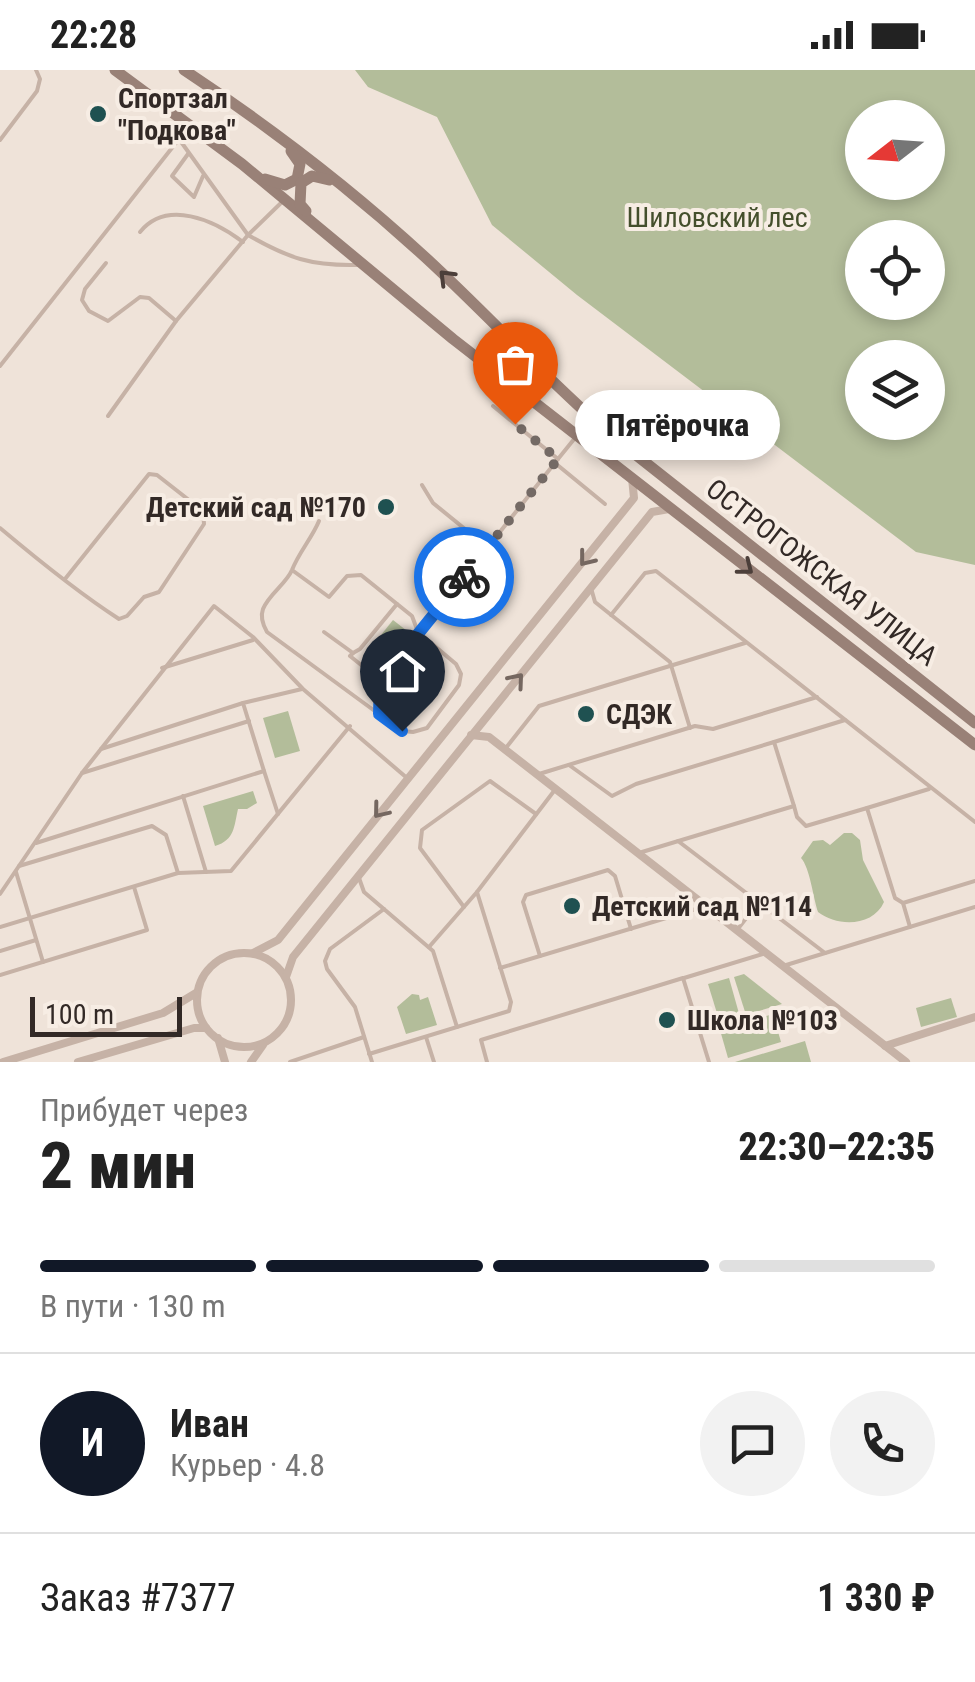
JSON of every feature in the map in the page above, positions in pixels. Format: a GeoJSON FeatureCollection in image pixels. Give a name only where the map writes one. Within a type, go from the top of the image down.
{"type":"FeatureCollection","features":[{"type":"Feature","properties":{"kind":"street"},"geometry":{"type":"LineString","coordinates":[[115,70],[318,224]]}},
{"type":"Feature","properties":{"kind":"street","name":"ОСТРОГОЖСКАЯ УЛИЦА"},"geometry":{"type":"LineString","coordinates":[[184,70],[281,137],[342,186],[426,258],[612,436],[975,723]]}},
{"type":"Feature","properties":{"kind":"street"},"geometry":{"type":"LineString","coordinates":[[252,173],[274,184],[285,185],[297,179],[300,164],[281,137]]}},
{"type":"Feature","properties":{"kind":"street"},"geometry":{"type":"LineString","coordinates":[[342,186],[322,176],[312,176],[302,183],[300,204],[361,265],[975,745]]}},
{"type":"Feature","properties":{"kind":"street"},"geometry":{"type":"LineString","coordinates":[[253,953],[278,940],[634,498],[632,478]]}},
{"type":"Feature","properties":{"kind":"street"},"geometry":{"type":"LineString","coordinates":[[251,1062],[286,1020],[290,1007],[286,977],[294,957],[652,512],[669,508]]}},
{"type":"Feature","properties":{"kind":"street"},"geometry":{"type":"LineString","coordinates":[[485,718],[490,737]]}},
{"type":"Feature","properties":{"kind":"street"},"geometry":{"type":"LineString","coordinates":[[471,735],[490,737],[906,1062]]}},
{"type":"Feature","properties":{"kind":"street"},"geometry":{"type":"LineString","coordinates":[[2,1062],[163,1013],[196,993],[206,971],[216,961],[239,952],[253,953],[274,964],[286,977]]}},
{"type":"Feature","properties":{"kind":"street"},"geometry":{"type":"LineString","coordinates":[[196,993],[206,1028],[218,1038],[238,1047],[265,1042]]}},
{"type":"Feature","properties":{"kind":"street"},"geometry":{"type":"LineString","coordinates":[[885,1046],[975,1018]]}},
{"type":"Feature","properties":{"kind":"street"},"geometry":{"type":"LineString","coordinates":[[78,1062],[194,1028],[206,1028]]}},
{"type":"Feature","properties":{"kind":"street"},"geometry":{"type":"LineString","coordinates":[[218,1038],[225,1062]]}},
{"type":"Feature","properties":{"kind":"lane"},"geometry":{"type":"LineString","coordinates":[[0,140],[37,91],[40,79],[36,70]]}},
{"type":"Feature","properties":{"kind":"lane"},"geometry":{"type":"LineString","coordinates":[[0,366],[179,139],[248,235],[282,254],[320,266],[361,265]]}},
{"type":"Feature","properties":{"kind":"lane"},"geometry":{"type":"LineString","coordinates":[[188,154],[172,176],[194,197],[203,176]]}},
{"type":"Feature","properties":{"kind":"lane"},"geometry":{"type":"LineString","coordinates":[[108,416],[176,321],[248,235],[285,199]]}},
{"type":"Feature","properties":{"kind":"lane"},"geometry":{"type":"LineString","coordinates":[[140,232],[164,213],[200,218],[242,242]]}},
{"type":"Feature","properties":{"kind":"lane"},"geometry":{"type":"LineString","coordinates":[[106,262],[85,289],[82,300],[89,311],[108,320],[140,297],[149,298],[176,321]]}},
{"type":"Feature","properties":{"kind":"lane"},"geometry":{"type":"LineString","coordinates":[[493,406],[605,504]]}},
{"type":"Feature","properties":{"kind":"lane"},"geometry":{"type":"LineString","coordinates":[[379,714],[380,681],[577,436]]}},
{"type":"Feature","properties":{"kind":"lane"},"geometry":{"type":"LineString","coordinates":[[0,528],[65,579],[116,617],[124,618],[144,597],[159,592],[204,524],[203,512],[158,475],[150,474],[65,579]]}},
{"type":"Feature","properties":{"kind":"lane"},"geometry":{"type":"LineString","coordinates":[[422,486],[433,504],[488,548]]}},
{"type":"Feature","properties":{"kind":"lane"},"geometry":{"type":"LineString","coordinates":[[292,570],[329,597],[347,576],[361,575],[412,616],[419,633],[456,664],[459,686],[427,728],[402,731],[267,632],[262,610],[292,570],[294,560],[320,521]]}},
{"type":"Feature","properties":{"kind":"lane"},"geometry":{"type":"LineString","coordinates":[[612,615],[652,569],[975,822]]}},
{"type":"Feature","properties":{"kind":"lane"},"geometry":{"type":"LineString","coordinates":[[591,588],[595,602],[671,665],[690,728]]}},
{"type":"Feature","properties":{"kind":"lane"},"geometry":{"type":"LineString","coordinates":[[580,602],[595,602]]}},
{"type":"Feature","properties":{"kind":"lane"},"geometry":{"type":"LineString","coordinates":[[380,681],[350,656],[360,650],[397,604]]}},
{"type":"Feature","properties":{"kind":"lane"},"geometry":{"type":"LineString","coordinates":[[0,894],[82,773],[214,606],[407,778]]}},
{"type":"Feature","properties":{"kind":"lane"},"geometry":{"type":"LineString","coordinates":[[324,632],[353,652]]}},
{"type":"Feature","properties":{"kind":"lane"},"geometry":{"type":"LineString","coordinates":[[162,668],[254,640]]}},
{"type":"Feature","properties":{"kind":"lane"},"geometry":{"type":"LineString","coordinates":[[505,749],[540,706],[746,642]]}},
{"type":"Feature","properties":{"kind":"lane"},"geometry":{"type":"LineString","coordinates":[[101,749],[304,689]]}},
{"type":"Feature","properties":{"kind":"lane"},"geometry":{"type":"LineString","coordinates":[[538,774],[690,728],[712,729],[816,697]]}},
{"type":"Feature","properties":{"kind":"lane"},"geometry":{"type":"LineString","coordinates":[[244,704],[278,814]]}},
{"type":"Feature","properties":{"kind":"lane"},"geometry":{"type":"LineString","coordinates":[[569,765],[612,796],[636,784],[845,720]]}},
{"type":"Feature","properties":{"kind":"lane"},"geometry":{"type":"LineString","coordinates":[[82,773],[249,721]]}},
{"type":"Feature","properties":{"kind":"lane"},"geometry":{"type":"LineString","coordinates":[[0,927],[178,873],[231,871],[350,726]]}},
{"type":"Feature","properties":{"kind":"lane"},"geometry":{"type":"LineString","coordinates":[[774,742],[797,817],[806,826],[932,788]]}},
{"type":"Feature","properties":{"kind":"lane"},"geometry":{"type":"LineString","coordinates":[[36,843],[264,771]]}},
{"type":"Feature","properties":{"kind":"lane"},"geometry":{"type":"LineString","coordinates":[[464,907],[420,848],[422,830],[490,781],[536,814]]}},
{"type":"Feature","properties":{"kind":"lane"},"geometry":{"type":"LineString","coordinates":[[428,947],[477,892],[555,788]]}},
{"type":"Feature","properties":{"kind":"lane"},"geometry":{"type":"LineString","coordinates":[[183,796],[206,872]]}},
{"type":"Feature","properties":{"kind":"lane"},"geometry":{"type":"LineString","coordinates":[[639,853],[794,806]]}},
{"type":"Feature","properties":{"kind":"lane"},"geometry":{"type":"LineString","coordinates":[[867,808],[894,898],[903,903],[910,927]]}},
{"type":"Feature","properties":{"kind":"lane"},"geometry":{"type":"LineString","coordinates":[[17,869],[152,826],[166,836],[178,873]]}},
{"type":"Feature","properties":{"kind":"lane"},"geometry":{"type":"LineString","coordinates":[[678,841],[825,953]]}},
{"type":"Feature","properties":{"kind":"lane"},"geometry":{"type":"LineString","coordinates":[[17,869],[43,962]]}},
{"type":"Feature","properties":{"kind":"lane"},"geometry":{"type":"LineString","coordinates":[[540,956],[523,902],[526,895],[608,870],[615,876],[631,929]]}},
{"type":"Feature","properties":{"kind":"lane"},"geometry":{"type":"LineString","coordinates":[[358,876],[364,892],[435,956],[457,1027]]}},
{"type":"Feature","properties":{"kind":"lane"},"geometry":{"type":"LineString","coordinates":[[903,903],[975,881]]}},
{"type":"Feature","properties":{"kind":"lane"},"geometry":{"type":"LineString","coordinates":[[0,974],[148,930],[134,887]]}},
{"type":"Feature","properties":{"kind":"lane"},"geometry":{"type":"LineString","coordinates":[[346,892],[364,892]]}},
{"type":"Feature","properties":{"kind":"lane"},"geometry":{"type":"LineString","coordinates":[[369,1054],[509,1010],[510,1002],[477,892]]}},
{"type":"Feature","properties":{"kind":"lane"},"geometry":{"type":"LineString","coordinates":[[737,930],[758,903]]}},
{"type":"Feature","properties":{"kind":"lane"},"geometry":{"type":"LineString","coordinates":[[500,968],[706,906]]}},
{"type":"Feature","properties":{"kind":"lane"},"geometry":{"type":"LineString","coordinates":[[783,966],[975,908]]}},
{"type":"Feature","properties":{"kind":"lane"},"geometry":{"type":"LineString","coordinates":[[372,1062],[355,1007],[327,969],[326,956],[384,910]]}},
{"type":"Feature","properties":{"kind":"lane"},"geometry":{"type":"LineString","coordinates":[[0,951],[36,940]]}},
{"type":"Feature","properties":{"kind":"lane"},"geometry":{"type":"LineString","coordinates":[[487,1062],[480,1040],[766,953]]}},
{"type":"Feature","properties":{"kind":"lane"},"geometry":{"type":"LineString","coordinates":[[683,978],[709,1062]]}},
{"type":"Feature","properties":{"kind":"lane"},"geometry":{"type":"LineString","coordinates":[[426,1036],[434,1062]]}},
{"type":"Feature","properties":{"kind":"lane"},"geometry":{"type":"LineString","coordinates":[[290,1062],[364,1037]]}},
{"type":"Feature","properties":{"kind":"green space","name":"Шиловский лес"},"geometry":{"type":"Polygon","coordinates":[[[355,70],[975,70],[975,565],[916,552],[577,295],[492,225],[437,117],[368,87],[355,70]]]}},
{"type":"Feature","properties":{"kind":"green space"},"geometry":{"type":"Polygon","coordinates":[[[393,620],[411,634],[388,664],[369,650],[393,620]]]}},
{"type":"Feature","properties":{"kind":"green space"},"geometry":{"type":"Polygon","coordinates":[[[288,711],[300,751],[275,758],[263,718],[288,711]]]}},
{"type":"Feature","properties":{"kind":"green space"},"geometry":{"type":"Polygon","coordinates":[[[253,791],[257,803],[238,809],[230,836],[215,846],[203,806],[253,791]]]}},
{"type":"Feature","properties":{"kind":"green space"},"geometry":{"type":"Polygon","coordinates":[[[844,833],[852,833],[860,840],[863,860],[884,902],[872,916],[854,922],[835,920],[818,912],[801,858],[813,841],[823,840],[830,845],[844,833]]]}},
{"type":"Feature","properties":{"kind":"green space"},"geometry":{"type":"Polygon","coordinates":[[[744,974],[782,1004],[746,1015],[734,977],[744,974]]]}},
{"type":"Feature","properties":{"kind":"green space"},"geometry":{"type":"Polygon","coordinates":[[[729,978],[740,1017],[720,1023],[708,984],[729,978]]]}},
{"type":"Feature","properties":{"kind":"green space"},"geometry":{"type":"Polygon","coordinates":[[[412,994],[419,995],[420,1000],[428,997],[437,1025],[406,1034],[397,1007],[412,994]]]}},
{"type":"Feature","properties":{"kind":"green space"},"geometry":{"type":"Polygon","coordinates":[[[951,998],[957,1017],[921,1027],[916,1008],[951,998]]]}},
{"type":"Feature","properties":{"kind":"green space"},"geometry":{"type":"Polygon","coordinates":[[[773,1014],[781,1042],[728,1058],[720,1030],[773,1014]]]}},
{"type":"Feature","properties":{"kind":"green space"},"geometry":{"type":"Polygon","coordinates":[[[805,1041],[811,1062],[735,1062],[805,1041]]]}},
{"type":"Feature","properties":{"kind":"way so far"},"geometry":{"type":"LineString","coordinates":[[464,577],[558,459],[515,424]]}},
{"type":"Feature","properties":{"kind":"place","name":"Спортзал \"Подкова\""},"geometry":{"type":"Point","coordinates":[98,114]}},
{"type":"Feature","properties":{"kind":"place","name":"Пятёрочка"},"geometry":{"type":"Point","coordinates":[515,424]}},
{"type":"Feature","properties":{"kind":"place","name":"Детский сад №170"},"geometry":{"type":"Point","coordinates":[386,507]}},
{"type":"Feature","properties":{"kind":"place","name":"СДЭК"},"geometry":{"type":"Point","coordinates":[586,714]}},
{"type":"Feature","properties":{"kind":"place","name":"Детский сад №114"},"geometry":{"type":"Point","coordinates":[572,906]}},
{"type":"Feature","properties":{"kind":"place","name":"Школа №103"},"geometry":{"type":"Point","coordinates":[667,1020]}},
{"type":"Feature","properties":{"kind":"route"},"geometry":{"type":"LineString","coordinates":[[402,731],[379,714],[380,681],[464,577]]}}]}
